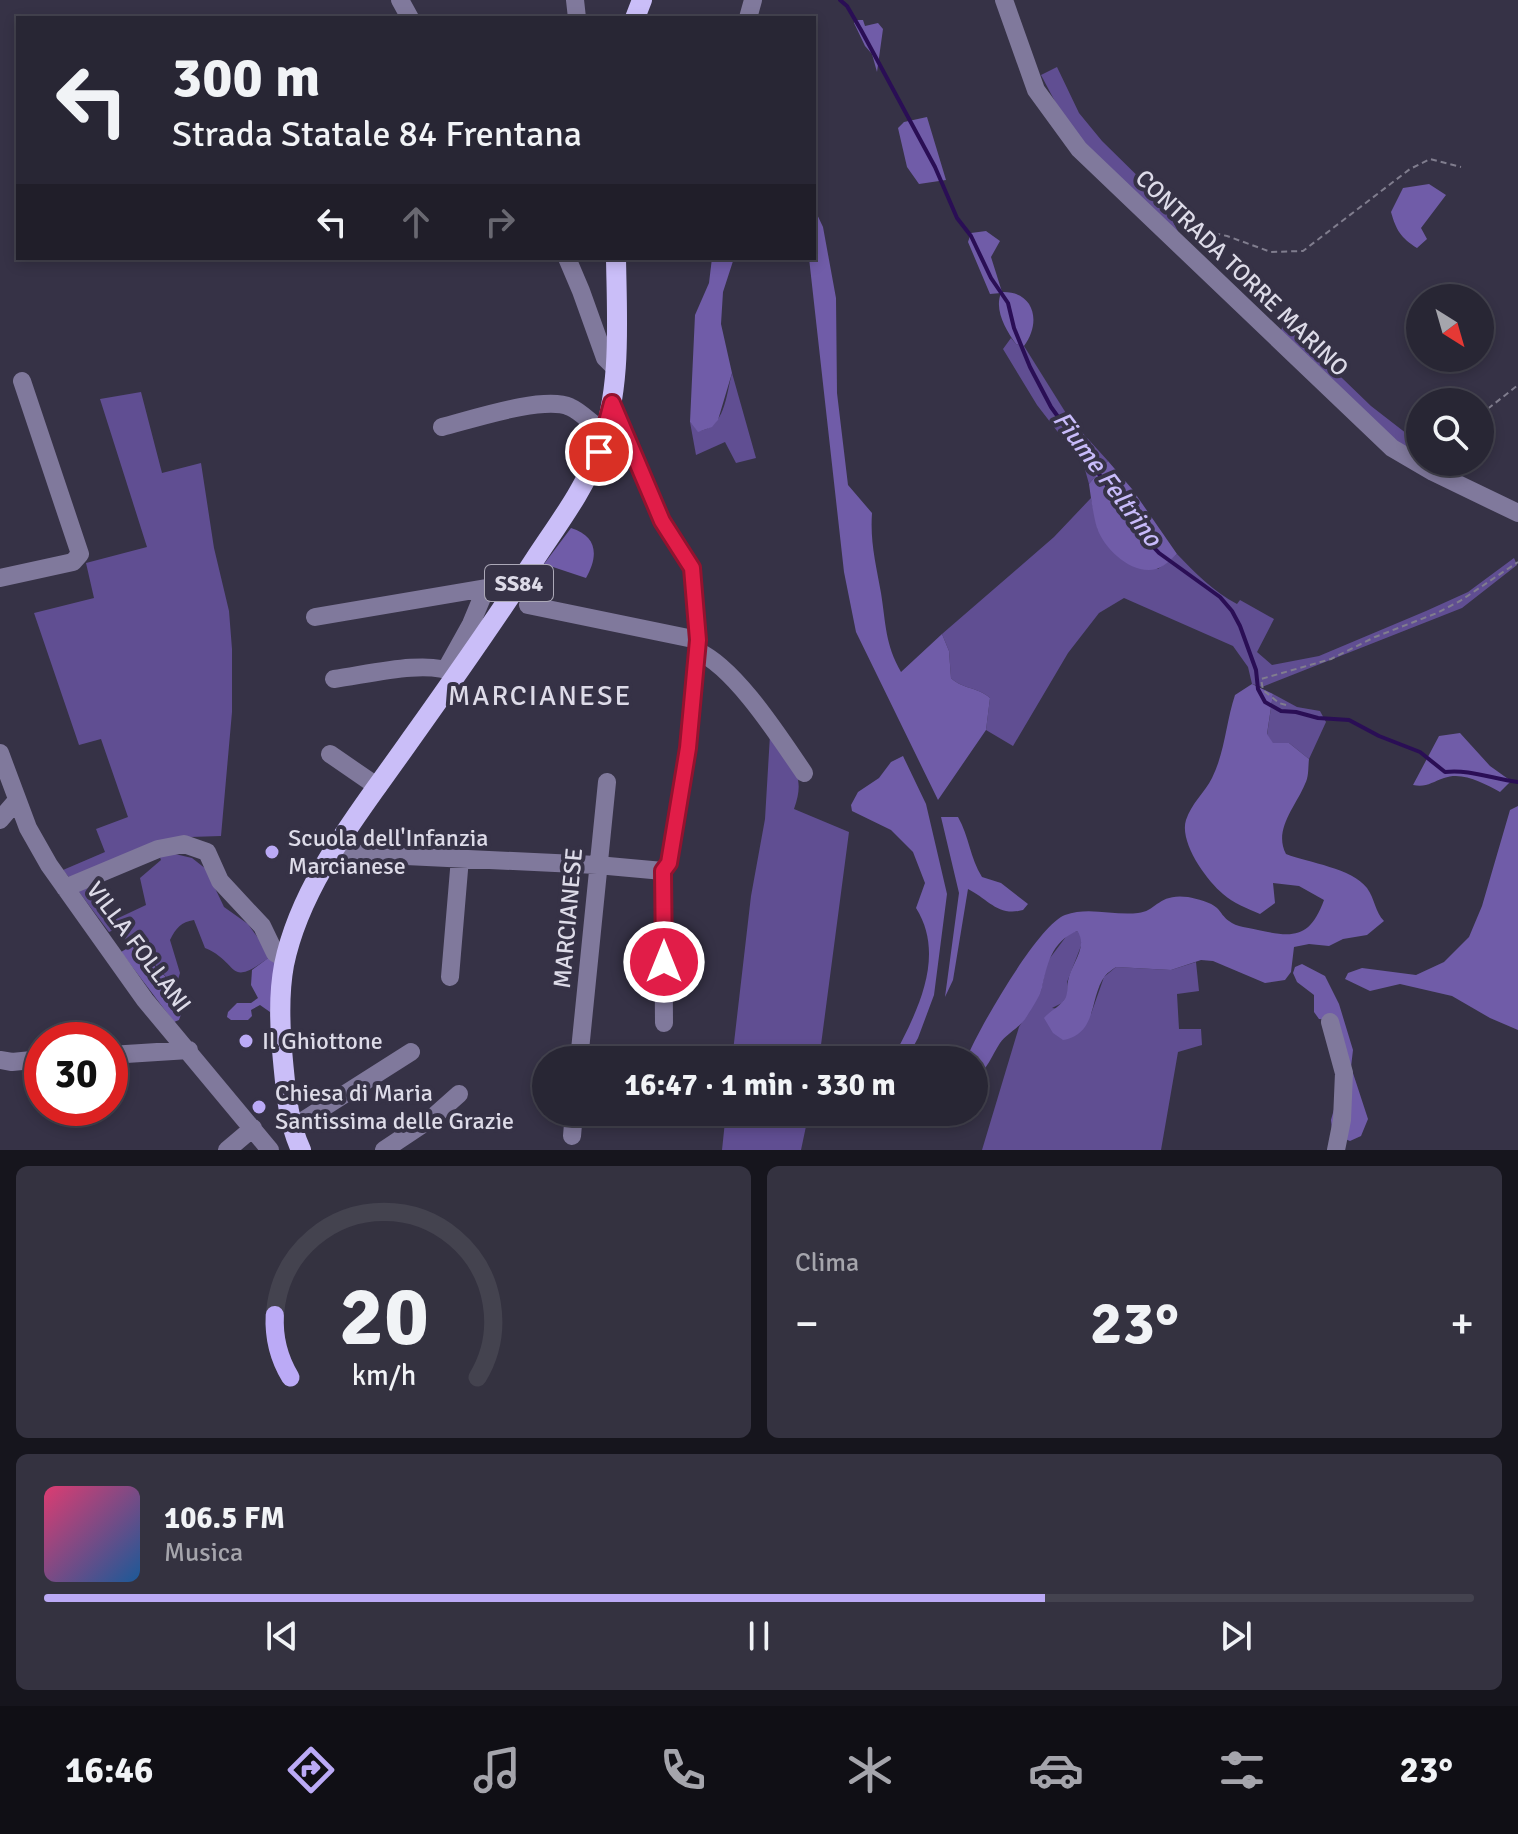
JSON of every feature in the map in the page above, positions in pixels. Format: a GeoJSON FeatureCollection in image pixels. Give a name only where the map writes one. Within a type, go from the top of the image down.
{"type":"FeatureCollection","features":[{"type":"Feature","properties":{"kind":"main road","name":"SS84"},"geometry":{"type":"LineString","coordinates":[[301,1150],[287,1104],[280,1030],[286,959],[310,892],[336,848],[452,672],[585,482],[605,432],[612,403],[616,260]]}},
{"type":"Feature","properties":{"kind":"street","name":"CONTRADA TORRE MARINO"},"geometry":{"type":"LineString","coordinates":[[1004,0],[1036,90],[1079,149],[1392,448],[1433,472],[1518,513]]}},
{"type":"Feature","properties":{"kind":"street"},"geometry":{"type":"LineString","coordinates":[[568,260],[605,358],[615,368]]}},
{"type":"Feature","properties":{"kind":"street"},"geometry":{"type":"LineString","coordinates":[[0,578],[73,562],[80,554],[22,381]]}},
{"type":"Feature","properties":{"kind":"street"},"geometry":{"type":"LineString","coordinates":[[442,427],[542,403],[569,406],[605,432]]}},
{"type":"Feature","properties":{"kind":"street"},"geometry":{"type":"LineString","coordinates":[[612,403],[662,521],[692,568],[698,645],[688,748],[669,863],[663,871],[664,1023]]}},
{"type":"Feature","properties":{"kind":"street"},"geometry":{"type":"LineString","coordinates":[[315,617],[486,588],[452,672],[429,667],[334,679]]}},
{"type":"Feature","properties":{"kind":"street"},"geometry":{"type":"LineString","coordinates":[[528,605],[698,645],[757,708],[804,773]]}},
{"type":"Feature","properties":{"kind":"street","name":"VILLA FOLLANI"},"geometry":{"type":"LineString","coordinates":[[0,753],[28,828],[65,888],[145,1000],[270,1150]]}},
{"type":"Feature","properties":{"kind":"street"},"geometry":{"type":"LineString","coordinates":[[330,754],[378,787]]}},
{"type":"Feature","properties":{"kind":"street","name":"MARCIANESE"},"geometry":{"type":"LineString","coordinates":[[580,1046],[607,782]]}},
{"type":"Feature","properties":{"kind":"street"},"geometry":{"type":"LineString","coordinates":[[0,820],[17,800]]}},
{"type":"Feature","properties":{"kind":"street"},"geometry":{"type":"LineString","coordinates":[[65,888],[158,849],[184,844],[207,852],[220,881],[262,926],[275,953],[286,959]]}},
{"type":"Feature","properties":{"kind":"street"},"geometry":{"type":"LineString","coordinates":[[336,848],[343,853],[663,871]]}},
{"type":"Feature","properties":{"kind":"street"},"geometry":{"type":"LineString","coordinates":[[450,977],[460,858]]}},
{"type":"Feature","properties":{"kind":"street"},"geometry":{"type":"LineString","coordinates":[[1330,1022],[1344,1073],[1342,1120],[1336,1150]]}},
{"type":"Feature","properties":{"kind":"street"},"geometry":{"type":"LineString","coordinates":[[128,1054],[189,1050]]}},
{"type":"Feature","properties":{"kind":"street"},"geometry":{"type":"LineString","coordinates":[[293,1127],[411,1052]]}},
{"type":"Feature","properties":{"kind":"street"},"geometry":{"type":"LineString","coordinates":[[0,1060],[24,1061]]}},
{"type":"Feature","properties":{"kind":"street"},"geometry":{"type":"LineString","coordinates":[[384,1150],[432,1118],[459,1094]]}},
{"type":"Feature","properties":{"kind":"street"},"geometry":{"type":"LineString","coordinates":[[572,1136],[573,1126]]}},
{"type":"Feature","properties":{"kind":"street"},"geometry":{"type":"LineString","coordinates":[[227,1150],[253,1128]]}},
{"type":"Feature","properties":{"kind":"path"},"geometry":{"type":"LineString","coordinates":[[1148,197],[1172,210],[1189,228],[1227,236],[1271,252],[1289,253],[1303,251],[1420,164],[1430,159],[1461,167]]}},
{"type":"Feature","properties":{"kind":"path"},"geometry":{"type":"LineString","coordinates":[[1494,404],[1518,385]]}},
{"type":"Feature","properties":{"kind":"path"},"geometry":{"type":"LineString","coordinates":[[1286,705],[1263,690],[1261,679],[1331,659],[1375,637],[1437,613],[1518,562]]}},
{"type":"Feature","properties":{"kind":"shaded area"},"geometry":{"type":"Polygon","coordinates":[[[863,20],[865,26],[878,23],[883,29],[877,72],[872,54],[854,23],[863,20]]]}},
{"type":"Feature","properties":{"kind":"shaded area"},"geometry":{"type":"Polygon","coordinates":[[[1057,67],[1079,113],[1102,141],[1161,199],[1184,243],[1100,164],[1059,109],[1041,75],[1057,67]]]}},
{"type":"Feature","properties":{"kind":"shaded area"},"geometry":{"type":"Polygon","coordinates":[[[927,117],[946,180],[919,184],[907,167],[898,128],[904,122],[927,117]]]}},
{"type":"Feature","properties":{"kind":"shaded area"},"geometry":{"type":"Polygon","coordinates":[[[1429,184],[1446,195],[1421,228],[1427,239],[1417,248],[1400,233],[1391,212],[1403,188],[1429,184]]]}},
{"type":"Feature","properties":{"kind":"shaded area"},"geometry":{"type":"Polygon","coordinates":[[[816,212],[823,227],[836,298],[837,393],[848,485],[872,513],[874,553],[892,652],[901,672],[942,634],[949,651],[951,678],[990,698],[986,730],[938,800],[856,632],[844,572],[809,260],[816,260],[816,212]]]}},
{"type":"Feature","properties":{"kind":"shaded area"},"geometry":{"type":"Polygon","coordinates":[[[986,231],[1000,241],[991,257],[1002,292],[1021,297],[1032,310],[1033,327],[1024,346],[1016,344],[1005,326],[999,306],[1001,293],[990,294],[968,242],[971,233],[986,231]]]}},
{"type":"Feature","properties":{"kind":"shaded area"},"geometry":{"type":"Polygon","coordinates":[[[712,260],[733,260],[723,292],[721,324],[732,373],[718,420],[712,427],[698,432],[690,422],[695,315],[709,283],[712,260]]]}},
{"type":"Feature","properties":{"kind":"shaded area"},"geometry":{"type":"Polygon","coordinates":[[[1285,323],[1371,406],[1406,433],[1406,449],[1393,442],[1278,335],[1285,323]]]}},
{"type":"Feature","properties":{"kind":"shaded area"},"geometry":{"type":"Polygon","coordinates":[[[1011,338],[1016,344],[1024,346],[1069,418],[1108,461],[1089,484],[1084,466],[1037,405],[1003,349],[1011,338]]]}},
{"type":"Feature","properties":{"kind":"shaded area"},"geometry":{"type":"Polygon","coordinates":[[[732,373],[756,458],[736,463],[725,442],[696,455],[690,422],[698,431],[714,424],[723,410],[732,373]]]}},
{"type":"Feature","properties":{"kind":"shaded area"},"geometry":{"type":"Polygon","coordinates":[[[141,392],[162,473],[201,463],[214,548],[229,611],[232,712],[221,836],[190,837],[72,881],[63,870],[105,852],[96,829],[128,817],[101,739],[79,745],[34,613],[94,598],[86,563],[147,547],[100,399],[141,392]]]}},
{"type":"Feature","properties":{"kind":"shaded area"},"geometry":{"type":"Polygon","coordinates":[[[1108,461],[1132,489],[1177,554],[1159,568],[1138,568],[1120,559],[1106,545],[1097,528],[1089,484],[1108,461]]]}},
{"type":"Feature","properties":{"kind":"shaded area"},"geometry":{"type":"Polygon","coordinates":[[[1091,498],[1098,530],[1158,569],[1177,554],[1228,599],[1237,604],[1240,600],[1274,619],[1257,652],[1272,665],[1319,656],[1468,592],[1514,558],[1517,565],[1462,608],[1262,687],[1252,684],[1248,667],[1233,646],[1124,598],[1099,613],[1068,653],[1013,746],[986,730],[990,698],[951,678],[949,651],[942,634],[1054,537],[1091,498]]]}},
{"type":"Feature","properties":{"kind":"shaded area"},"geometry":{"type":"Polygon","coordinates":[[[571,528],[586,536],[593,547],[593,562],[586,578],[544,564],[571,528]]]}},
{"type":"Feature","properties":{"kind":"shaded area"},"geometry":{"type":"Polygon","coordinates":[[[1252,684],[1273,694],[1267,734],[1273,743],[1289,743],[1309,759],[1306,781],[1284,827],[1282,836],[1286,854],[1341,871],[1360,881],[1370,892],[1384,921],[1367,935],[1343,939],[1329,946],[1309,944],[1294,947],[1291,972],[1285,980],[1265,983],[1213,961],[1201,960],[1171,970],[1116,967],[1100,985],[1091,1014],[1082,1030],[1063,1040],[1053,1033],[1044,1018],[1066,995],[1080,949],[1077,931],[1056,948],[1048,963],[1040,995],[1024,1020],[1003,1039],[988,1064],[988,1046],[973,1046],[982,1027],[1025,958],[1053,923],[1065,915],[1083,911],[1144,912],[1178,896],[1211,904],[1235,925],[1271,933],[1299,932],[1313,922],[1324,900],[1299,886],[1273,883],[1275,903],[1260,914],[1231,900],[1216,888],[1202,870],[1186,839],[1186,820],[1216,768],[1235,695],[1252,684]]]}},
{"type":"Feature","properties":{"kind":"shaded area"},"geometry":{"type":"Polygon","coordinates":[[[1273,694],[1297,707],[1320,711],[1326,722],[1309,759],[1289,743],[1273,744],[1267,735],[1273,694]]]}},
{"type":"Feature","properties":{"kind":"shaded area"},"geometry":{"type":"Polygon","coordinates":[[[1460,733],[1490,766],[1511,781],[1500,792],[1458,776],[1413,785],[1439,736],[1460,733]]]}},
{"type":"Feature","properties":{"kind":"shaded area"},"geometry":{"type":"Polygon","coordinates":[[[770,735],[790,761],[798,778],[798,797],[794,809],[849,832],[821,1046],[734,1046],[751,896],[765,819],[770,735]]]}},
{"type":"Feature","properties":{"kind":"shaded area"},"geometry":{"type":"Polygon","coordinates":[[[903,756],[926,804],[947,894],[934,995],[914,1046],[899,1046],[925,985],[929,946],[916,908],[925,883],[913,852],[891,830],[852,811],[851,805],[858,792],[879,778],[891,762],[903,756]]]}},
{"type":"Feature","properties":{"kind":"shaded area"},"geometry":{"type":"Polygon","coordinates":[[[1518,806],[1518,1030],[1452,996],[1400,984],[1370,991],[1345,979],[1348,973],[1362,968],[1416,975],[1444,962],[1469,937],[1482,906],[1510,810],[1518,806]]]}},
{"type":"Feature","properties":{"kind":"shaded area"},"geometry":{"type":"Polygon","coordinates":[[[941,817],[958,817],[982,877],[1001,883],[1028,904],[1023,910],[1007,911],[968,889],[953,980],[945,997],[959,893],[941,817]]]}},
{"type":"Feature","properties":{"kind":"shaded area"},"geometry":{"type":"Polygon","coordinates":[[[175,854],[192,858],[206,869],[224,907],[248,924],[271,956],[247,971],[235,970],[205,948],[194,920],[189,921],[179,926],[170,940],[180,973],[177,983],[172,983],[116,929],[109,932],[76,888],[94,881],[112,921],[146,905],[140,878],[161,860],[159,855],[175,854]]]}},
{"type":"Feature","properties":{"kind":"shaded area"},"geometry":{"type":"Polygon","coordinates":[[[1077,931],[1081,936],[1081,946],[1067,982],[1067,996],[1052,1008],[1091,1014],[1104,977],[1116,967],[1171,970],[1196,962],[1199,991],[1177,994],[1179,1029],[1201,1029],[1202,1045],[1178,1052],[1161,1150],[982,1150],[1019,1027],[1041,991],[1047,962],[1068,934],[1077,931]]]}},
{"type":"Feature","properties":{"kind":"shaded area"},"geometry":{"type":"Polygon","coordinates":[[[133,945],[172,983],[177,983],[185,1003],[179,1020],[174,1022],[121,952],[133,945]]]}},
{"type":"Feature","properties":{"kind":"shaded area"},"geometry":{"type":"Polygon","coordinates":[[[271,956],[276,962],[270,1012],[260,1005],[251,1010],[252,1016],[248,1020],[231,1020],[227,1017],[228,1012],[237,1003],[251,1003],[258,998],[251,985],[252,970],[271,956]]]}},
{"type":"Feature","properties":{"kind":"shaded area"},"geometry":{"type":"Polygon","coordinates":[[[1302,964],[1325,976],[1339,1004],[1353,1050],[1351,1067],[1368,1119],[1361,1136],[1350,1141],[1335,1135],[1332,1130],[1331,1120],[1340,1088],[1328,1020],[1319,1019],[1314,1012],[1314,995],[1297,982],[1293,973],[1295,967],[1302,964]]]}},
{"type":"Feature","properties":{"kind":"shaded area"},"geometry":{"type":"Polygon","coordinates":[[[725,1126],[806,1126],[801,1150],[722,1150],[725,1126]]]}},
{"type":"Feature","properties":{"kind":"waterway","name":"Fiume Feltrino"},"geometry":{"type":"LineString","coordinates":[[840,0],[861,30],[935,167],[957,218],[971,236],[991,278],[1008,303],[1014,328],[1030,367],[1051,407],[1144,537],[1159,553],[1220,597],[1232,611],[1256,670],[1258,689],[1265,702],[1281,711],[1349,720],[1420,752],[1445,772],[1472,773],[1518,782]]}},
{"type":"Feature","properties":{"kind":"place","name":"Scuola dell'Infanzia Marcianese"},"geometry":{"type":"Point","coordinates":[272,852]}},
{"type":"Feature","properties":{"kind":"place","name":"Il Ghiottone"},"geometry":{"type":"Point","coordinates":[246,1041]}},
{"type":"Feature","properties":{"kind":"place","name":"Chiesa di Maria Santissima delle Grazie"},"geometry":{"type":"Point","coordinates":[259,1107]}},
{"type":"Feature","properties":{"kind":"district","name":"MARCIANESE"},"geometry":{"type":"Point","coordinates":[540,696]}},
{"type":"Feature","properties":{"kind":"route"},"geometry":{"type":"LineString","coordinates":[[599,452],[612,403],[662,521],[692,568],[698,640],[688,748],[669,863],[663,871],[664,962]]}}]}
